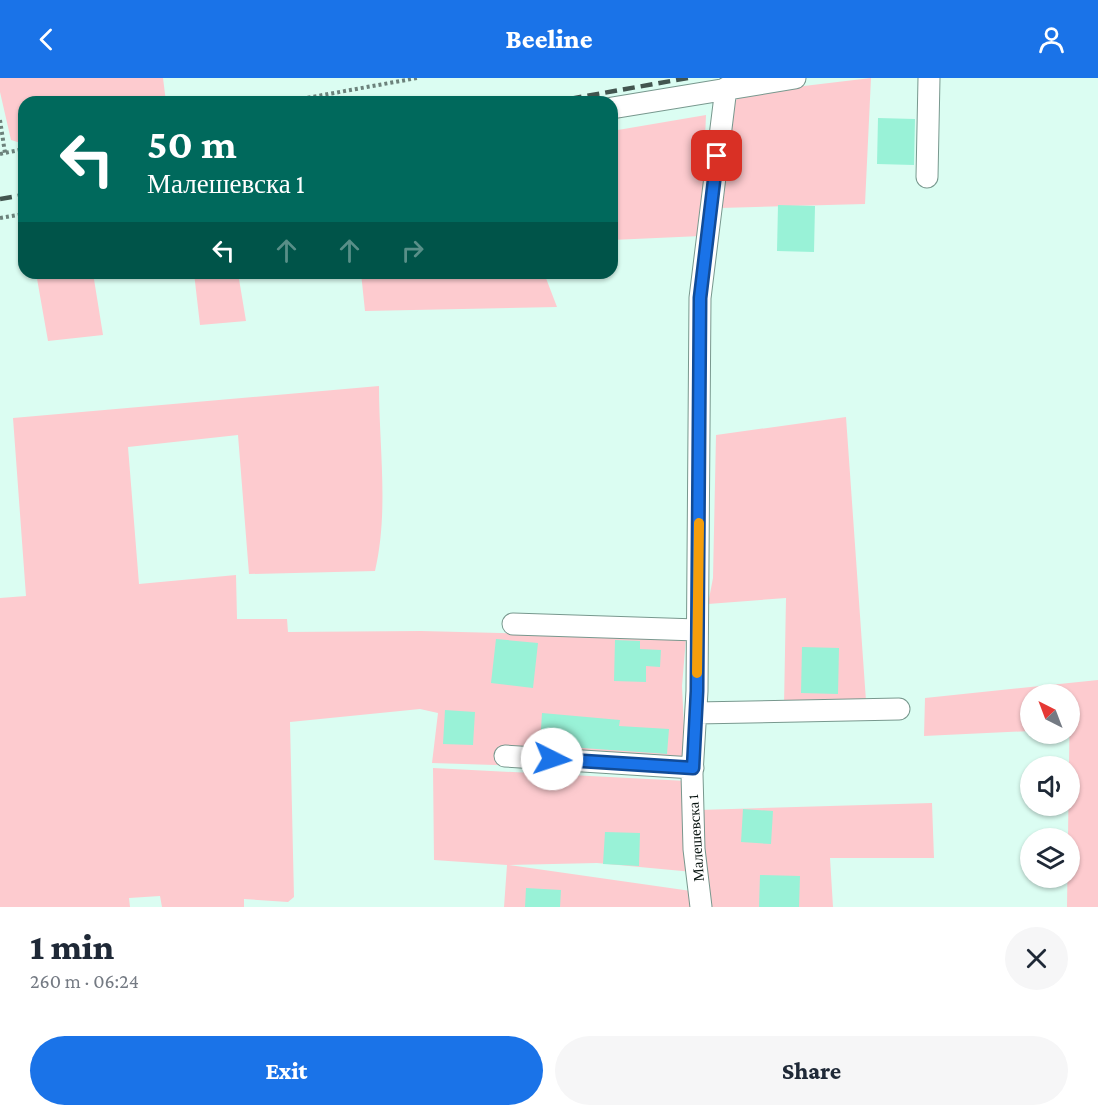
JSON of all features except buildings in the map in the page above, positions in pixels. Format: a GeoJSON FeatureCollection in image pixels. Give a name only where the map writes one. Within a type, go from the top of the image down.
{"type":"FeatureCollection","features":[{"type":"Feature","properties":{"kind":"street"},"geometry":{"type":"LineString","coordinates":[[618,107],[795,78]]}},
{"type":"Feature","properties":{"kind":"street"},"geometry":{"type":"LineString","coordinates":[[927,177],[929,78]]}},
{"type":"Feature","properties":{"kind":"street","name":"Малешевска 1"},"geometry":{"type":"LineString","coordinates":[[701,907],[694,849],[693,768],[696,713],[700,298],[726,88]]}},
{"type":"Feature","properties":{"kind":"street"},"geometry":{"type":"LineString","coordinates":[[513,624],[697,630]]}},
{"type":"Feature","properties":{"kind":"street"},"geometry":{"type":"LineString","coordinates":[[696,713],[899,709]]}},
{"type":"Feature","properties":{"kind":"street"},"geometry":{"type":"LineString","coordinates":[[506,756],[693,768]]}},
{"type":"Feature","properties":{"kind":"path"},"geometry":{"type":"LineString","coordinates":[[317,96],[417,78]]}},
{"type":"Feature","properties":{"kind":"path"},"geometry":{"type":"LineString","coordinates":[[0,120],[3,153],[18,150]]}},
{"type":"Feature","properties":{"kind":"path"},"geometry":{"type":"LineString","coordinates":[[0,218],[18,215]]}},
{"type":"Feature","properties":{"kind":"shaded area"},"geometry":{"type":"Polygon","coordinates":[[[0,78],[163,78],[165,96],[18,96],[18,142],[11,140],[0,92],[0,78]]]}},
{"type":"Feature","properties":{"kind":"shaded area"},"geometry":{"type":"Polygon","coordinates":[[[871,78],[865,204],[720,208],[733,102],[746,93],[871,78]]]}},
{"type":"Feature","properties":{"kind":"shaded area"},"geometry":{"type":"Polygon","coordinates":[[[706,115],[701,236],[618,240],[618,130],[706,115]]]}},
{"type":"Feature","properties":{"kind":"shaded area"},"geometry":{"type":"Polygon","coordinates":[[[37,279],[94,279],[103,335],[48,341],[37,279]]]}},
{"type":"Feature","properties":{"kind":"shaded area"},"geometry":{"type":"Polygon","coordinates":[[[195,279],[239,279],[246,321],[200,325],[195,279]]]}},
{"type":"Feature","properties":{"kind":"shaded area"},"geometry":{"type":"Polygon","coordinates":[[[362,279],[546,279],[557,307],[365,311],[362,279]]]}},
{"type":"Feature","properties":{"kind":"shaded area"},"geometry":{"type":"Polygon","coordinates":[[[379,386],[382,525],[375,571],[249,574],[238,435],[128,447],[139,584],[236,575],[237,619],[287,619],[288,632],[421,631],[686,638],[682,686],[686,771],[432,763],[438,713],[420,709],[290,722],[294,897],[288,902],[244,899],[244,907],[162,907],[160,896],[129,898],[130,907],[0,907],[0,598],[26,596],[13,418],[379,386]]]}},
{"type":"Feature","properties":{"kind":"shaded area"},"geometry":{"type":"Polygon","coordinates":[[[846,417],[866,701],[784,705],[786,598],[708,604],[713,578],[716,435],[846,417]]]}},
{"type":"Feature","properties":{"kind":"shaded area"},"geometry":{"type":"Polygon","coordinates":[[[1098,680],[1098,907],[1067,907],[1067,888],[1080,888],[1080,828],[1068,828],[1068,816],[1080,816],[1080,756],[1069,756],[1069,744],[1080,744],[1080,684],[1060,684],[1098,680]]]}},
{"type":"Feature","properties":{"kind":"shaded area"},"geometry":{"type":"Polygon","coordinates":[[[1020,688],[1020,731],[924,736],[925,698],[1020,688]]]}},
{"type":"Feature","properties":{"kind":"shaded area"},"geometry":{"type":"Polygon","coordinates":[[[433,768],[687,781],[693,872],[597,863],[509,865],[698,892],[698,907],[504,907],[507,865],[434,860],[433,768]]]}},
{"type":"Feature","properties":{"kind":"shaded area"},"geometry":{"type":"Polygon","coordinates":[[[932,803],[934,858],[830,858],[833,907],[711,907],[699,810],[932,803]]]}},
{"type":"Feature","properties":{"kind":"railway"},"geometry":{"type":"LineString","coordinates":[[586,96],[688,78]]}},
{"type":"Feature","properties":{"kind":"railway"},"geometry":{"type":"LineString","coordinates":[[0,199],[18,196]]}},
{"type":"Feature","properties":{"kind":"slow traffic"},"geometry":{"type":"LineString","coordinates":[[697,673],[699,523]]}},
{"type":"Feature","properties":{"kind":"route"},"geometry":{"type":"LineString","coordinates":[[552,759],[693,768],[697,691],[700,298],[717,156]]}}]}
